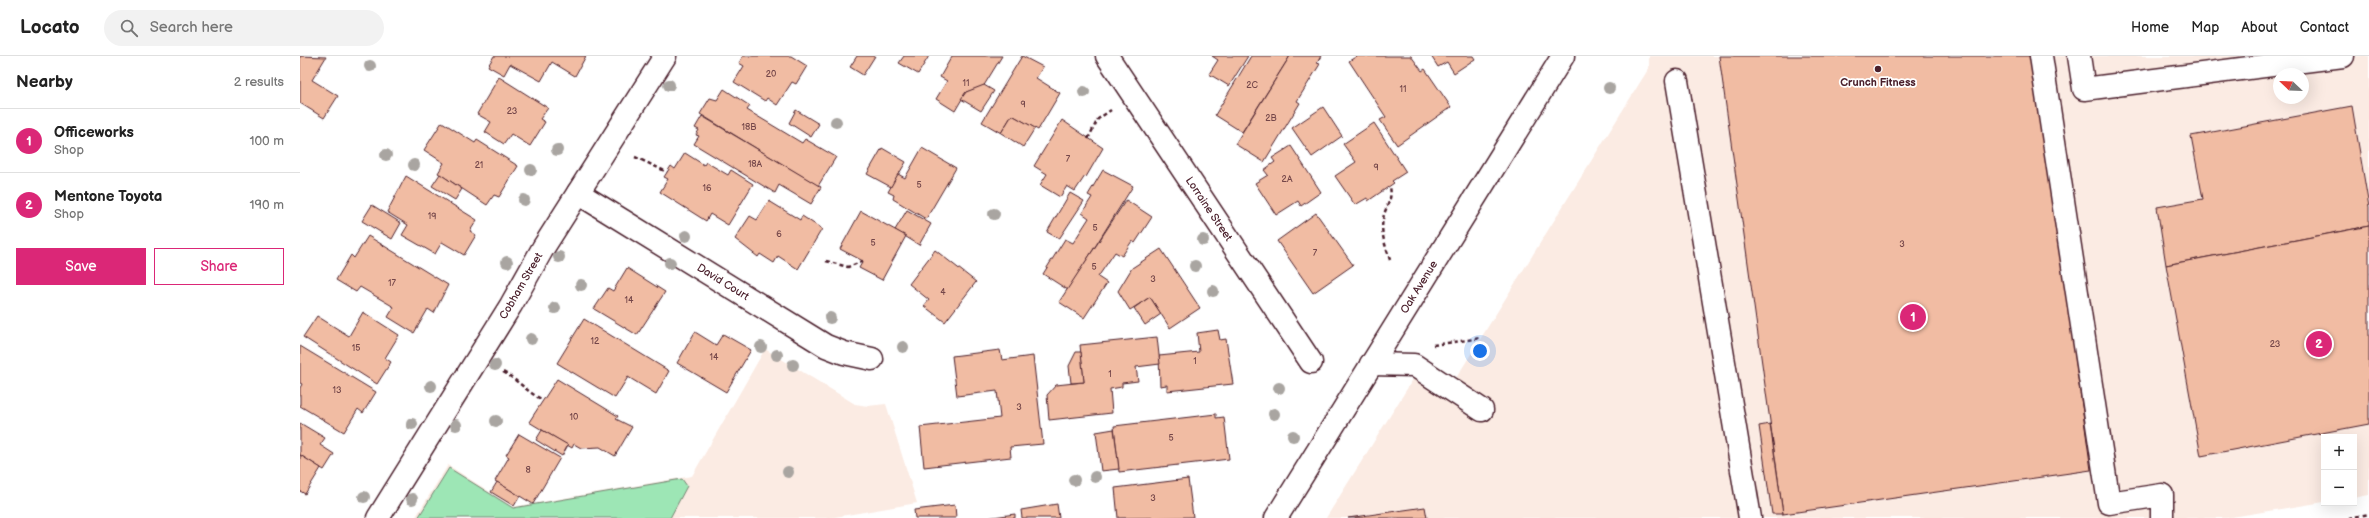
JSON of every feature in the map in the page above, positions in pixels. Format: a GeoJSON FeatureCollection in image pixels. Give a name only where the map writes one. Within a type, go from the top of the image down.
{"type":"FeatureCollection","features":[{"type":"Feature","properties":{"kind":"street","name":"Cobham Street"},"geometry":{"type":"LineString","coordinates":[[378,518],[578,193],[665,56]]}},
{"type":"Feature","properties":{"kind":"street","name":"Lorraine Street"},"geometry":{"type":"LineString","coordinates":[[1107,56],[1311,362]]}},
{"type":"Feature","properties":{"kind":"street","name":"Oak Avenue"},"geometry":{"type":"LineString","coordinates":[[1276,518],[1563,56]]}},
{"type":"Feature","properties":{"kind":"street"},"geometry":{"type":"LineString","coordinates":[[2041,56],[2109,503],[2162,494],[2162,518]]}},
{"type":"Feature","properties":{"kind":"street"},"geometry":{"type":"LineString","coordinates":[[2079,56],[2084,89],[2343,56]]}},
{"type":"Feature","properties":{"kind":"street"},"geometry":{"type":"LineString","coordinates":[[1677,81],[1750,518]]}},
{"type":"Feature","properties":{"kind":"street","name":"David Court"},"geometry":{"type":"LineString","coordinates":[[578,193],[826,346],[844,353],[872,358]]}},
{"type":"Feature","properties":{"kind":"street"},"geometry":{"type":"LineString","coordinates":[[1371,364],[1414,365],[1482,410]]}},
{"type":"Feature","properties":{"kind":"path"},"geometry":{"type":"LineString","coordinates":[[1088,138],[1098,119],[1111,110]]}},
{"type":"Feature","properties":{"kind":"path"},"geometry":{"type":"LineString","coordinates":[[635,157],[667,172]]}},
{"type":"Feature","properties":{"kind":"path"},"geometry":{"type":"LineString","coordinates":[[1390,186],[1392,195],[1383,220],[1383,234],[1390,260]]}},
{"type":"Feature","properties":{"kind":"path"},"geometry":{"type":"LineString","coordinates":[[826,261],[848,267],[863,261]]}},
{"type":"Feature","properties":{"kind":"path"},"geometry":{"type":"LineString","coordinates":[[1426,345],[1481,338]]}},
{"type":"Feature","properties":{"kind":"path"},"geometry":{"type":"LineString","coordinates":[[503,372],[514,378],[531,394],[544,400]]}},
{"type":"Feature","properties":{"kind":"path"},"geometry":{"type":"LineString","coordinates":[[2350,518],[2369,514]]}},
{"type":"Feature","properties":{"kind":"shaded area"},"geometry":{"type":"Polygon","coordinates":[[[1649,56],[2369,56],[2369,495],[2357,497],[2357,434],[2321,434],[2321,502],[2226,518],[1326,518],[1415,376],[1443,399],[1649,68],[1649,56]]]}},
{"type":"Feature","properties":{"kind":"shaded area"},"geometry":{"type":"Polygon","coordinates":[[[765,349],[855,404],[868,406],[886,404],[917,503],[829,518],[415,518],[448,465],[513,507],[692,476],[765,349]]]}},
{"type":"Feature","properties":{"kind":"green space"},"geometry":{"type":"Polygon","coordinates":[[[449,468],[513,508],[682,479],[687,486],[670,518],[418,518],[449,468]]]}},
{"type":"Feature","properties":{"kind":"building"},"geometry":{"type":"Polygon","coordinates":[[[300,56],[326,57],[312,80],[338,96],[324,118],[300,103],[300,56]]]}},
{"type":"Feature","properties":{"kind":"building"},"geometry":{"type":"Polygon","coordinates":[[[494,56],[586,56],[575,76],[552,62],[541,81],[510,64],[504,75],[488,66],[494,56]]]}},
{"type":"Feature","properties":{"kind":"building"},"geometry":{"type":"Polygon","coordinates":[[[743,56],[791,56],[807,66],[796,84],[792,82],[777,105],[767,98],[765,101],[734,82],[744,66],[739,63],[743,56]]]}},
{"type":"Feature","properties":{"kind":"building"},"geometry":{"type":"Polygon","coordinates":[[[857,56],[875,56],[863,75],[850,67],[857,56]]]}},
{"type":"Feature","properties":{"kind":"building"},"geometry":{"type":"Polygon","coordinates":[[[904,56],[929,56],[918,74],[899,63],[904,56]]]}},
{"type":"Feature","properties":{"kind":"building"},"geometry":{"type":"Polygon","coordinates":[[[952,56],[1002,56],[983,87],[966,92],[955,111],[936,99],[947,81],[940,77],[952,56]]]}},
{"type":"Feature","properties":{"kind":"building"},"geometry":{"type":"Polygon","coordinates":[[[1022,56],[1043,67],[1036,78],[1060,93],[1038,130],[1012,115],[1001,133],[982,122],[1022,56]]]}},
{"type":"Feature","properties":{"kind":"building"},"geometry":{"type":"Polygon","coordinates":[[[1212,56],[1248,56],[1229,86],[1209,74],[1218,60],[1212,56]]]}},
{"type":"Feature","properties":{"kind":"building"},"geometry":{"type":"Polygon","coordinates":[[[1251,56],[1290,56],[1242,132],[1215,115],[1251,56]]]}},
{"type":"Feature","properties":{"kind":"building"},"geometry":{"type":"Polygon","coordinates":[[[1290,56],[1321,56],[1317,63],[1320,64],[1297,101],[1300,103],[1264,162],[1235,144],[1290,56]]]}},
{"type":"Feature","properties":{"kind":"building"},"geometry":{"type":"Polygon","coordinates":[[[1357,56],[1411,56],[1422,71],[1425,69],[1451,107],[1397,145],[1380,120],[1386,117],[1349,61],[1357,56]]]}},
{"type":"Feature","properties":{"kind":"building"},"geometry":{"type":"Polygon","coordinates":[[[1431,56],[1473,56],[1475,59],[1454,73],[1447,62],[1438,67],[1431,56]]]}},
{"type":"Feature","properties":{"kind":"building"},"geometry":{"type":"Polygon","coordinates":[[[1719,56],[2033,56],[2091,470],[1783,514],[1719,56]]]}},
{"type":"Feature","properties":{"kind":"building"},"geometry":{"type":"Polygon","coordinates":[[[499,77],[548,108],[540,119],[545,122],[530,146],[511,134],[504,144],[485,132],[491,122],[477,114],[499,77]]]}},
{"type":"Feature","properties":{"kind":"building"},"geometry":{"type":"Polygon","coordinates":[[[984,85],[994,91],[981,111],[961,99],[966,92],[984,85]]]}},
{"type":"Feature","properties":{"kind":"building"},"geometry":{"type":"Polygon","coordinates":[[[724,89],[750,106],[747,110],[802,143],[805,139],[836,157],[818,186],[700,114],[710,98],[717,100],[724,89]]]}},
{"type":"Feature","properties":{"kind":"building"},"geometry":{"type":"Polygon","coordinates":[[[2352,106],[2369,207],[2369,226],[2166,265],[2157,207],[2203,199],[2191,136],[2352,106]]]}},
{"type":"Feature","properties":{"kind":"building"},"geometry":{"type":"Polygon","coordinates":[[[1323,107],[1342,136],[1312,157],[1292,128],[1323,107]]]}},
{"type":"Feature","properties":{"kind":"building"},"geometry":{"type":"Polygon","coordinates":[[[796,110],[819,124],[811,137],[789,123],[796,110]]]}},
{"type":"Feature","properties":{"kind":"building"},"geometry":{"type":"Polygon","coordinates":[[[1012,115],[1035,128],[1023,147],[1001,133],[1012,115]]]}},
{"type":"Feature","properties":{"kind":"building"},"geometry":{"type":"Polygon","coordinates":[[[702,116],[821,187],[811,204],[779,185],[775,193],[694,144],[699,136],[696,135],[699,130],[695,128],[702,116]]]}},
{"type":"Feature","properties":{"kind":"building"},"geometry":{"type":"Polygon","coordinates":[[[1062,120],[1103,148],[1086,177],[1085,176],[1075,191],[1067,186],[1060,197],[1040,185],[1047,174],[1034,166],[1062,120]]]}},
{"type":"Feature","properties":{"kind":"building"},"geometry":{"type":"Polygon","coordinates":[[[442,122],[475,143],[477,140],[518,166],[499,197],[494,195],[487,205],[438,173],[444,163],[424,150],[442,122]]]}},
{"type":"Feature","properties":{"kind":"building"},"geometry":{"type":"Polygon","coordinates":[[[1374,123],[1406,172],[1392,181],[1394,183],[1368,201],[1367,198],[1355,205],[1335,176],[1356,162],[1343,144],[1374,123]]]}},
{"type":"Feature","properties":{"kind":"building"},"geometry":{"type":"Polygon","coordinates":[[[1291,146],[1321,192],[1301,206],[1298,201],[1276,215],[1255,183],[1268,175],[1264,170],[1275,162],[1272,158],[1291,146]]]}},
{"type":"Feature","properties":{"kind":"building"},"geometry":{"type":"Polygon","coordinates":[[[882,148],[906,162],[891,187],[867,174],[882,148]]]}},
{"type":"Feature","properties":{"kind":"building"},"geometry":{"type":"Polygon","coordinates":[[[922,148],[956,168],[926,219],[893,199],[894,195],[888,192],[898,174],[905,178],[922,148]]]}},
{"type":"Feature","properties":{"kind":"building"},"geometry":{"type":"Polygon","coordinates":[[[685,153],[704,165],[706,162],[728,175],[731,170],[753,184],[728,225],[710,214],[706,221],[660,192],[668,179],[664,177],[671,166],[675,169],[685,153]]]}},
{"type":"Feature","properties":{"kind":"building"},"geometry":{"type":"Polygon","coordinates":[[[1103,170],[1133,186],[1068,290],[1043,274],[1065,239],[1073,243],[1089,218],[1082,213],[1092,197],[1088,195],[1103,170]]]}},
{"type":"Feature","properties":{"kind":"building"},"geometry":{"type":"Polygon","coordinates":[[[440,174],[462,189],[455,200],[432,186],[440,174]]]}},
{"type":"Feature","properties":{"kind":"building"},"geometry":{"type":"Polygon","coordinates":[[[406,176],[477,220],[470,231],[476,235],[464,255],[442,242],[435,254],[402,235],[408,225],[387,212],[406,176]]]}},
{"type":"Feature","properties":{"kind":"building"},"geometry":{"type":"Polygon","coordinates":[[[1070,193],[1084,201],[1059,239],[1047,232],[1070,193]]]}},
{"type":"Feature","properties":{"kind":"building"},"geometry":{"type":"Polygon","coordinates":[[[1126,200],[1152,217],[1135,243],[1132,241],[1122,256],[1115,252],[1098,277],[1107,283],[1084,318],[1059,302],[1126,200]]]}},
{"type":"Feature","properties":{"kind":"building"},"geometry":{"type":"Polygon","coordinates":[[[769,201],[800,220],[802,216],[822,229],[798,269],[778,256],[774,263],[760,254],[758,257],[735,239],[750,216],[757,220],[769,201]]]}},
{"type":"Feature","properties":{"kind":"building"},"geometry":{"type":"Polygon","coordinates":[[[372,205],[401,223],[392,239],[362,221],[372,205]]]}},
{"type":"Feature","properties":{"kind":"building"},"geometry":{"type":"Polygon","coordinates":[[[907,210],[931,224],[919,245],[895,230],[907,210]]]}},
{"type":"Feature","properties":{"kind":"building"},"geometry":{"type":"Polygon","coordinates":[[[861,211],[906,236],[882,280],[859,268],[863,261],[840,249],[861,211]]]}},
{"type":"Feature","properties":{"kind":"building"},"geometry":{"type":"Polygon","coordinates":[[[1316,213],[1353,265],[1313,293],[1277,241],[1316,213]]]}},
{"type":"Feature","properties":{"kind":"building"},"geometry":{"type":"Polygon","coordinates":[[[2369,226],[2369,424],[2201,456],[2166,265],[2369,226]]]}},
{"type":"Feature","properties":{"kind":"building"},"geometry":{"type":"Polygon","coordinates":[[[368,236],[448,285],[434,313],[428,309],[414,333],[388,317],[394,307],[360,287],[356,292],[336,280],[351,255],[354,258],[368,236]]]}},
{"type":"Feature","properties":{"kind":"building"},"geometry":{"type":"Polygon","coordinates":[[[1161,249],[1200,308],[1170,328],[1150,297],[1130,310],[1118,291],[1132,268],[1161,249]]]}},
{"type":"Feature","properties":{"kind":"building"},"geometry":{"type":"Polygon","coordinates":[[[935,250],[976,282],[945,322],[924,306],[929,300],[909,284],[935,250]]]}},
{"type":"Feature","properties":{"kind":"building"},"geometry":{"type":"Polygon","coordinates":[[[627,268],[665,292],[637,335],[594,309],[608,288],[613,291],[627,268]]]}},
{"type":"Feature","properties":{"kind":"building"},"geometry":{"type":"Polygon","coordinates":[[[1150,297],[1161,314],[1145,325],[1134,308],[1150,297]]]}},
{"type":"Feature","properties":{"kind":"building"},"geometry":{"type":"Polygon","coordinates":[[[363,312],[399,335],[385,358],[391,362],[377,384],[303,337],[317,316],[349,336],[363,312]]]}},
{"type":"Feature","properties":{"kind":"building"},"geometry":{"type":"Polygon","coordinates":[[[584,319],[669,371],[656,394],[628,377],[615,398],[557,363],[584,319]]]}},
{"type":"Feature","properties":{"kind":"building"},"geometry":{"type":"Polygon","coordinates":[[[1218,330],[1220,340],[1226,339],[1233,384],[1167,391],[1167,385],[1160,386],[1159,356],[1199,352],[1197,333],[1218,330]]]}},
{"type":"Feature","properties":{"kind":"building"},"geometry":{"type":"Polygon","coordinates":[[[695,332],[716,345],[723,334],[751,350],[726,392],[677,363],[695,332]]]}},
{"type":"Feature","properties":{"kind":"building"},"geometry":{"type":"Polygon","coordinates":[[[1157,337],[1160,364],[1136,367],[1138,381],[1122,383],[1122,387],[1110,389],[1112,413],[1049,420],[1047,395],[1056,385],[1084,382],[1080,345],[1157,337]]]}},
{"type":"Feature","properties":{"kind":"building"},"geometry":{"type":"Polygon","coordinates":[[[300,346],[376,392],[363,413],[358,409],[344,432],[300,406],[300,388],[302,384],[300,383],[300,346]]]}},
{"type":"Feature","properties":{"kind":"building"},"geometry":{"type":"Polygon","coordinates":[[[1000,350],[1002,360],[1033,356],[1043,444],[1010,447],[1011,457],[924,467],[920,427],[1000,418],[997,391],[957,396],[952,356],[1000,350]]]}},
{"type":"Feature","properties":{"kind":"building"},"geometry":{"type":"Polygon","coordinates":[[[1076,352],[1081,352],[1084,382],[1071,383],[1069,366],[1076,352]]]}},
{"type":"Feature","properties":{"kind":"building"},"geometry":{"type":"Polygon","coordinates":[[[557,379],[618,416],[616,419],[632,427],[615,456],[600,447],[581,448],[574,444],[572,448],[529,422],[557,379]]]}},
{"type":"Feature","properties":{"kind":"building"},"geometry":{"type":"Polygon","coordinates":[[[1216,414],[1216,418],[1224,417],[1229,459],[1119,472],[1114,426],[1216,414]]]}},
{"type":"Feature","properties":{"kind":"building"},"geometry":{"type":"Polygon","coordinates":[[[300,423],[325,438],[320,445],[334,454],[324,470],[300,455],[300,423]]]}},
{"type":"Feature","properties":{"kind":"building"},"geometry":{"type":"Polygon","coordinates":[[[1770,424],[1783,514],[1772,514],[1759,426],[1770,424]]]}},
{"type":"Feature","properties":{"kind":"building"},"geometry":{"type":"Polygon","coordinates":[[[1114,429],[1119,469],[1101,471],[1096,432],[1114,429]]]}},
{"type":"Feature","properties":{"kind":"building"},"geometry":{"type":"Polygon","coordinates":[[[542,430],[568,445],[562,456],[536,440],[542,430]]]}},
{"type":"Feature","properties":{"kind":"building"},"geometry":{"type":"Polygon","coordinates":[[[519,434],[560,458],[533,504],[495,481],[509,457],[506,455],[519,434]]]}},
{"type":"Feature","properties":{"kind":"building"},"geometry":{"type":"Polygon","coordinates":[[[300,455],[321,468],[305,494],[300,491],[300,455]]]}},
{"type":"Feature","properties":{"kind":"building"},"geometry":{"type":"Polygon","coordinates":[[[1188,479],[1193,517],[1118,518],[1115,488],[1188,479]]]}},
{"type":"Feature","properties":{"kind":"building"},"geometry":{"type":"Polygon","coordinates":[[[497,482],[520,496],[514,506],[491,492],[497,482]]]}},
{"type":"Feature","properties":{"kind":"building"},"geometry":{"type":"Polygon","coordinates":[[[1057,504],[1059,518],[1022,518],[1021,510],[1057,504]]]}},
{"type":"Feature","properties":{"kind":"building"},"geometry":{"type":"Polygon","coordinates":[[[955,505],[956,518],[915,518],[914,510],[955,505]]]}},
{"type":"Feature","properties":{"kind":"building"},"geometry":{"type":"Polygon","coordinates":[[[1425,507],[1427,518],[1348,518],[1425,507]]]}},
{"type":"Feature","properties":{"kind":"building"},"geometry":{"type":"Polygon","coordinates":[[[1015,514],[1015,518],[986,518],[1015,514]]]}},
{"type":"Feature","properties":{"kind":"place","name":"Crunch Fitness"},"geometry":{"type":"Point","coordinates":[1878,69]}},
{"type":"Feature","properties":{"kind":"place","name":"Officeworks"},"geometry":{"type":"Point","coordinates":[1913,317]}},
{"type":"Feature","properties":{"kind":"place","name":"Mentone Toyota"},"geometry":{"type":"Point","coordinates":[2319,344]}}]}
